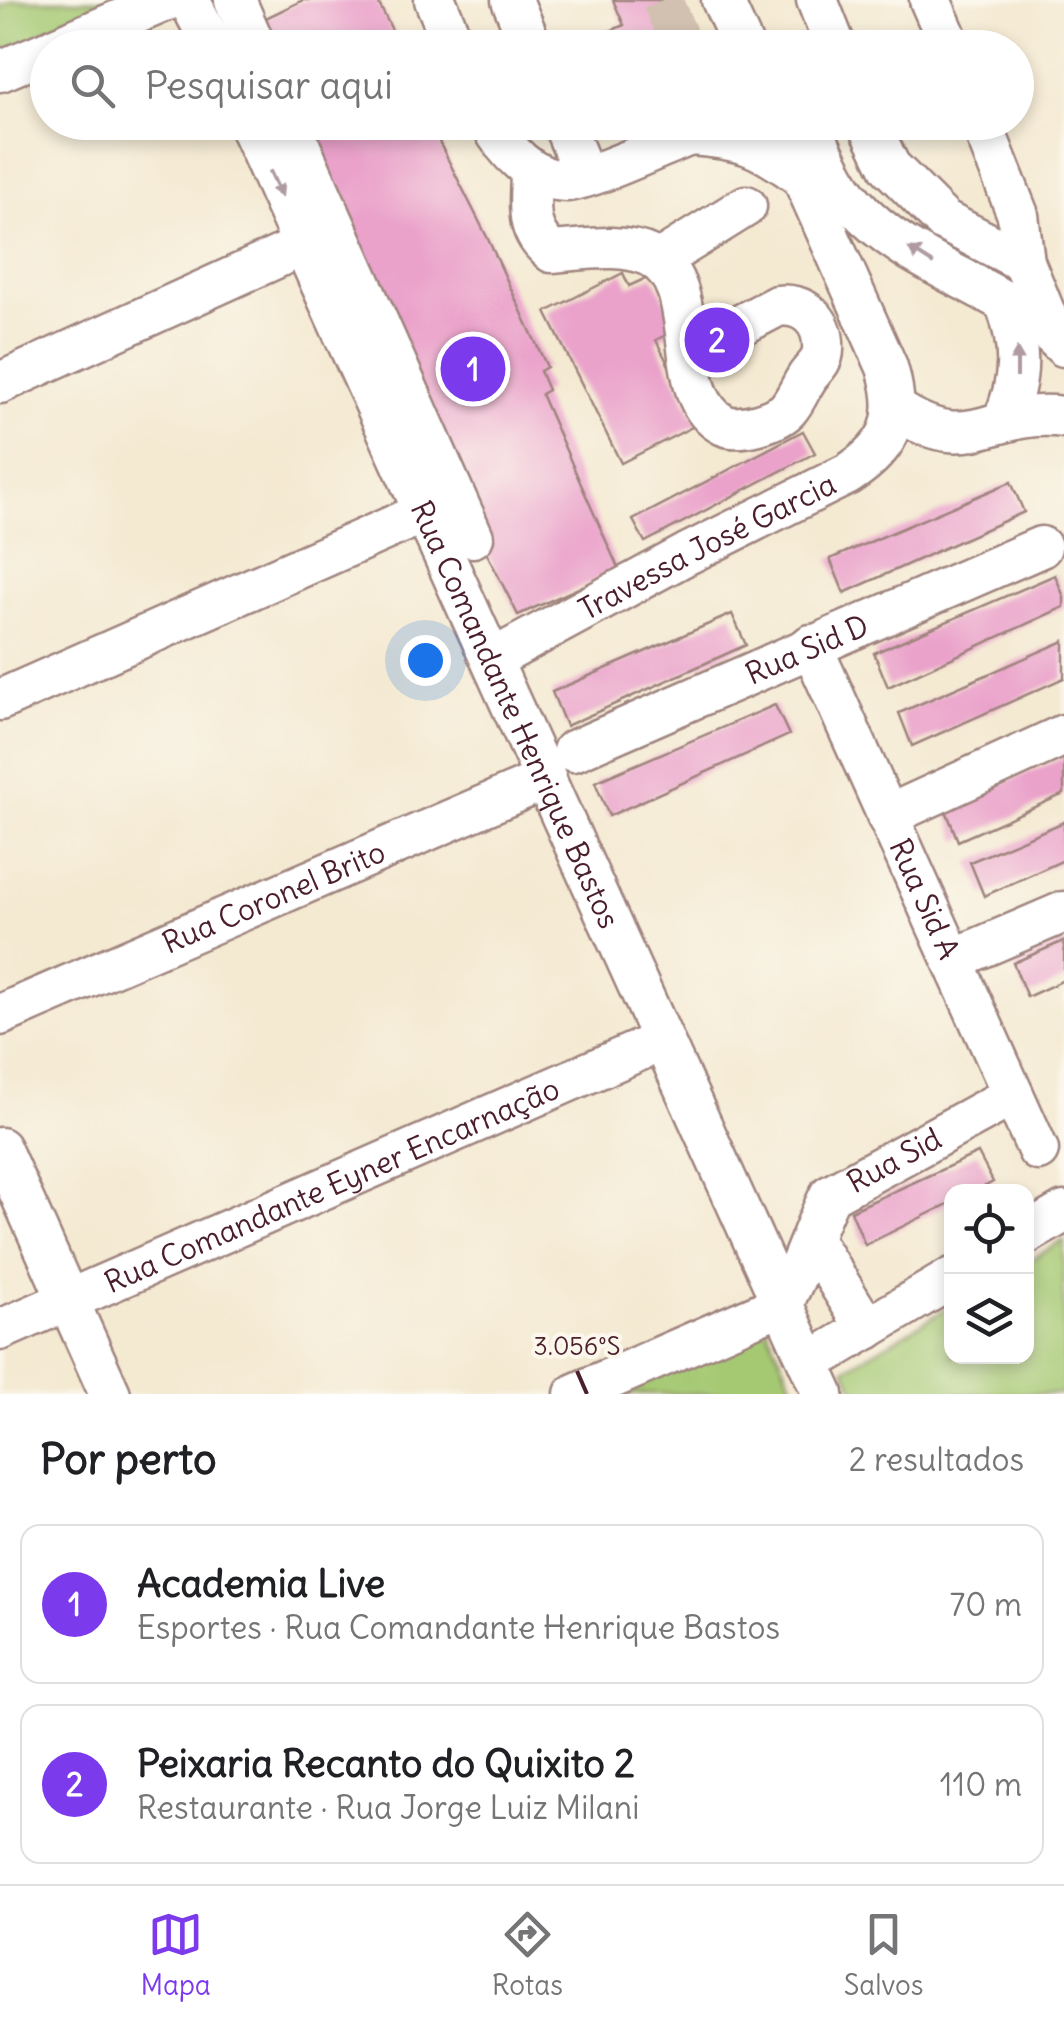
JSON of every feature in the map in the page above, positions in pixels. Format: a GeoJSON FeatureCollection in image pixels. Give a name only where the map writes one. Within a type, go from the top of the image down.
{"type":"FeatureCollection","features":[{"type":"Feature","properties":{"kind":"street"},"geometry":{"type":"LineString","coordinates":[[97,30],[167,0]]}},
{"type":"Feature","properties":{"kind":"street"},"geometry":{"type":"LineString","coordinates":[[188,0],[204,30]]}},
{"type":"Feature","properties":{"kind":"street"},"geometry":{"type":"LineString","coordinates":[[235,0],[248,30]]}},
{"type":"Feature","properties":{"kind":"street"},"geometry":{"type":"LineString","coordinates":[[434,0],[447,30]]}},
{"type":"Feature","properties":{"kind":"street"},"geometry":{"type":"LineString","coordinates":[[512,0],[524,30]]}},
{"type":"Feature","properties":{"kind":"street"},"geometry":{"type":"LineString","coordinates":[[722,0],[740,30]]}},
{"type":"Feature","properties":{"kind":"street"},"geometry":{"type":"LineString","coordinates":[[751,30],[752,0]]}},
{"type":"Feature","properties":{"kind":"street"},"geometry":{"type":"LineString","coordinates":[[817,0],[829,30]]}},
{"type":"Feature","properties":{"kind":"street"},"geometry":{"type":"LineString","coordinates":[[930,0],[943,30]]}},
{"type":"Feature","properties":{"kind":"street"},"geometry":{"type":"LineString","coordinates":[[0,71],[30,58]]}},
{"type":"Feature","properties":{"kind":"street","name":"Rua Comandante Henrique Bastos"},"geometry":{"type":"LineString","coordinates":[[256,140],[492,659],[559,765],[663,1040],[816,1379]]}},
{"type":"Feature","properties":{"kind":"street"},"geometry":{"type":"LineString","coordinates":[[298,140],[473,537]]}},
{"type":"Feature","properties":{"kind":"street"},"geometry":{"type":"LineString","coordinates":[[502,140],[531,170],[566,181],[670,140]]}},
{"type":"Feature","properties":{"kind":"street"},"geometry":{"type":"LineString","coordinates":[[574,140],[584,176]]}},
{"type":"Feature","properties":{"kind":"street"},"geometry":{"type":"LineString","coordinates":[[739,140],[766,150],[802,177]]}},
{"type":"Feature","properties":{"kind":"street"},"geometry":{"type":"LineString","coordinates":[[786,140],[878,344],[894,388],[896,409],[915,422],[950,433],[1039,415],[1064,418]]}},
{"type":"Feature","properties":{"kind":"street"},"geometry":{"type":"LineString","coordinates":[[818,140],[842,186],[864,213],[921,258],[1006,304],[1059,341]]}},
{"type":"Feature","properties":{"kind":"street"},"geometry":{"type":"LineString","coordinates":[[877,140],[890,166],[944,221],[1024,262]]}},
{"type":"Feature","properties":{"kind":"street"},"geometry":{"type":"LineString","coordinates":[[988,140],[1018,215],[1024,262],[1059,341]]}},
{"type":"Feature","properties":{"kind":"street"},"geometry":{"type":"LineString","coordinates":[[531,170],[535,239],[552,252],[609,248],[648,255],[668,268],[678,290],[690,352]]}},
{"type":"Feature","properties":{"kind":"street"},"geometry":{"type":"LineString","coordinates":[[658,261],[746,206]]}},
{"type":"Feature","properties":{"kind":"street"},"geometry":{"type":"LineString","coordinates":[[0,383],[304,245]]}},
{"type":"Feature","properties":{"kind":"street"},"geometry":{"type":"LineString","coordinates":[[1003,420],[1014,396],[1019,359],[1016,330],[1006,304]]}},
{"type":"Feature","properties":{"kind":"street","name":"Travessa José Garcia"},"geometry":{"type":"LineString","coordinates":[[492,659],[868,462],[883,443],[896,409]]}},
{"type":"Feature","properties":{"kind":"street"},"geometry":{"type":"LineString","coordinates":[[0,700],[423,514]]}},
{"type":"Feature","properties":{"kind":"street","name":"Rua Sid D"},"geometry":{"type":"LineString","coordinates":[[559,765],[811,645],[1040,547]]}},
{"type":"Feature","properties":{"kind":"street","name":"Rua Sid A"},"geometry":{"type":"LineString","coordinates":[[811,645],[1038,1150]]}},
{"type":"Feature","properties":{"kind":"street"},"geometry":{"type":"LineString","coordinates":[[887,816],[1064,735]]}},
{"type":"Feature","properties":{"kind":"street","name":"Rua Coronel Brito"},"geometry":{"type":"LineString","coordinates":[[0,1015],[559,765]]}},
{"type":"Feature","properties":{"kind":"street"},"geometry":{"type":"LineString","coordinates":[[954,959],[1064,912]]}},
{"type":"Feature","properties":{"kind":"street","name":"Rua Comandante Eyner Encarnação"},"geometry":{"type":"LineString","coordinates":[[0,1330],[663,1040]]}},
{"type":"Feature","properties":{"kind":"street","name":"Rua Sid"},"geometry":{"type":"LineString","coordinates":[[782,1304],[830,1195],[1014,1094]]}},
{"type":"Feature","properties":{"kind":"street"},"geometry":{"type":"LineString","coordinates":[[0,1148],[110,1394]]}},
{"type":"Feature","properties":{"kind":"street"},"geometry":{"type":"LineString","coordinates":[[1034,1229],[1064,1212]]}},
{"type":"Feature","properties":{"kind":"street"},"geometry":{"type":"LineString","coordinates":[[812,1241],[867,1328]]}},
{"type":"Feature","properties":{"kind":"street"},"geometry":{"type":"LineString","coordinates":[[816,1379],[867,1328],[944,1283]]}},
{"type":"Feature","properties":{"kind":"street"},"geometry":{"type":"LineString","coordinates":[[575,1394],[782,1304]]}},
{"type":"Feature","properties":{"kind":"green space"},"geometry":{"type":"Polygon","coordinates":[[[13,0],[124,0],[58,30],[30,30],[30,42],[0,56],[0,7],[13,0]]]}},
{"type":"Feature","properties":{"kind":"green space"},"geometry":{"type":"Polygon","coordinates":[[[1064,1240],[1064,1394],[856,1394],[845,1369],[944,1310],[944,1364],[1034,1364],[1034,1258],[1064,1240]]]}},
{"type":"Feature","properties":{"kind":"green space"},"geometry":{"type":"Polygon","coordinates":[[[765,1324],[797,1394],[605,1394],[765,1324]]]}},
{"type":"Feature","properties":{"kind":"building"},"geometry":{"type":"Polygon","coordinates":[[[303,0],[377,0],[392,30],[251,30],[249,26],[303,0]]]}},
{"type":"Feature","properties":{"kind":"building"},"geometry":{"type":"Polygon","coordinates":[[[613,0],[667,0],[680,30],[612,30],[624,25],[613,0]]]}},
{"type":"Feature","properties":{"kind":"building"},"geometry":{"type":"Polygon","coordinates":[[[300,140],[438,140],[547,367],[540,371],[548,390],[541,394],[619,570],[518,615],[469,518],[300,140]]]}},
{"type":"Feature","properties":{"kind":"building"},"geometry":{"type":"Polygon","coordinates":[[[623,273],[629,286],[653,275],[679,328],[656,340],[698,424],[621,463],[546,312],[623,273]]]}},
{"type":"Feature","properties":{"kind":"building"},"geometry":{"type":"Polygon","coordinates":[[[803,431],[815,453],[645,542],[633,520],[803,431]]]}},
{"type":"Feature","properties":{"kind":"building"},"geometry":{"type":"Polygon","coordinates":[[[1011,482],[1024,512],[844,593],[830,559],[1011,482]]]}},
{"type":"Feature","properties":{"kind":"building"},"geometry":{"type":"Polygon","coordinates":[[[1055,575],[1064,607],[888,687],[874,653],[1055,575]]]}},
{"type":"Feature","properties":{"kind":"building"},"geometry":{"type":"Polygon","coordinates":[[[732,614],[746,645],[566,726],[552,692],[732,614]]]}},
{"type":"Feature","properties":{"kind":"building"},"geometry":{"type":"Polygon","coordinates":[[[1064,641],[1064,678],[912,746],[899,713],[1064,641]]]}},
{"type":"Feature","properties":{"kind":"building"},"geometry":{"type":"Polygon","coordinates":[[[775,705],[789,735],[609,816],[595,782],[775,705]]]}},
{"type":"Feature","properties":{"kind":"building"},"geometry":{"type":"Polygon","coordinates":[[[1064,757],[1064,794],[958,841],[945,808],[1064,757]]]}},
{"type":"Feature","properties":{"kind":"building"},"geometry":{"type":"Polygon","coordinates":[[[1064,822],[1064,860],[984,896],[970,862],[1064,822]]]}},
{"type":"Feature","properties":{"kind":"building"},"geometry":{"type":"Polygon","coordinates":[[[1064,941],[1064,980],[1027,997],[1013,963],[1064,941]]]}},
{"type":"Feature","properties":{"kind":"building"},"geometry":{"type":"Polygon","coordinates":[[[978,1153],[993,1182],[944,1184],[944,1206],[865,1245],[851,1211],[978,1153]]]}},
{"type":"Feature","properties":{"kind":"tunnel"},"geometry":{"type":"LineString","coordinates":[[662,0],[675,30]]}},
{"type":"Feature","properties":{"kind":"place","name":"Peixaria Recanto do Quixito 2"},"geometry":{"type":"Point","coordinates":[717,340]}},
{"type":"Feature","properties":{"kind":"place","name":"Academia Live"},"geometry":{"type":"Point","coordinates":[473,369]}}]}
